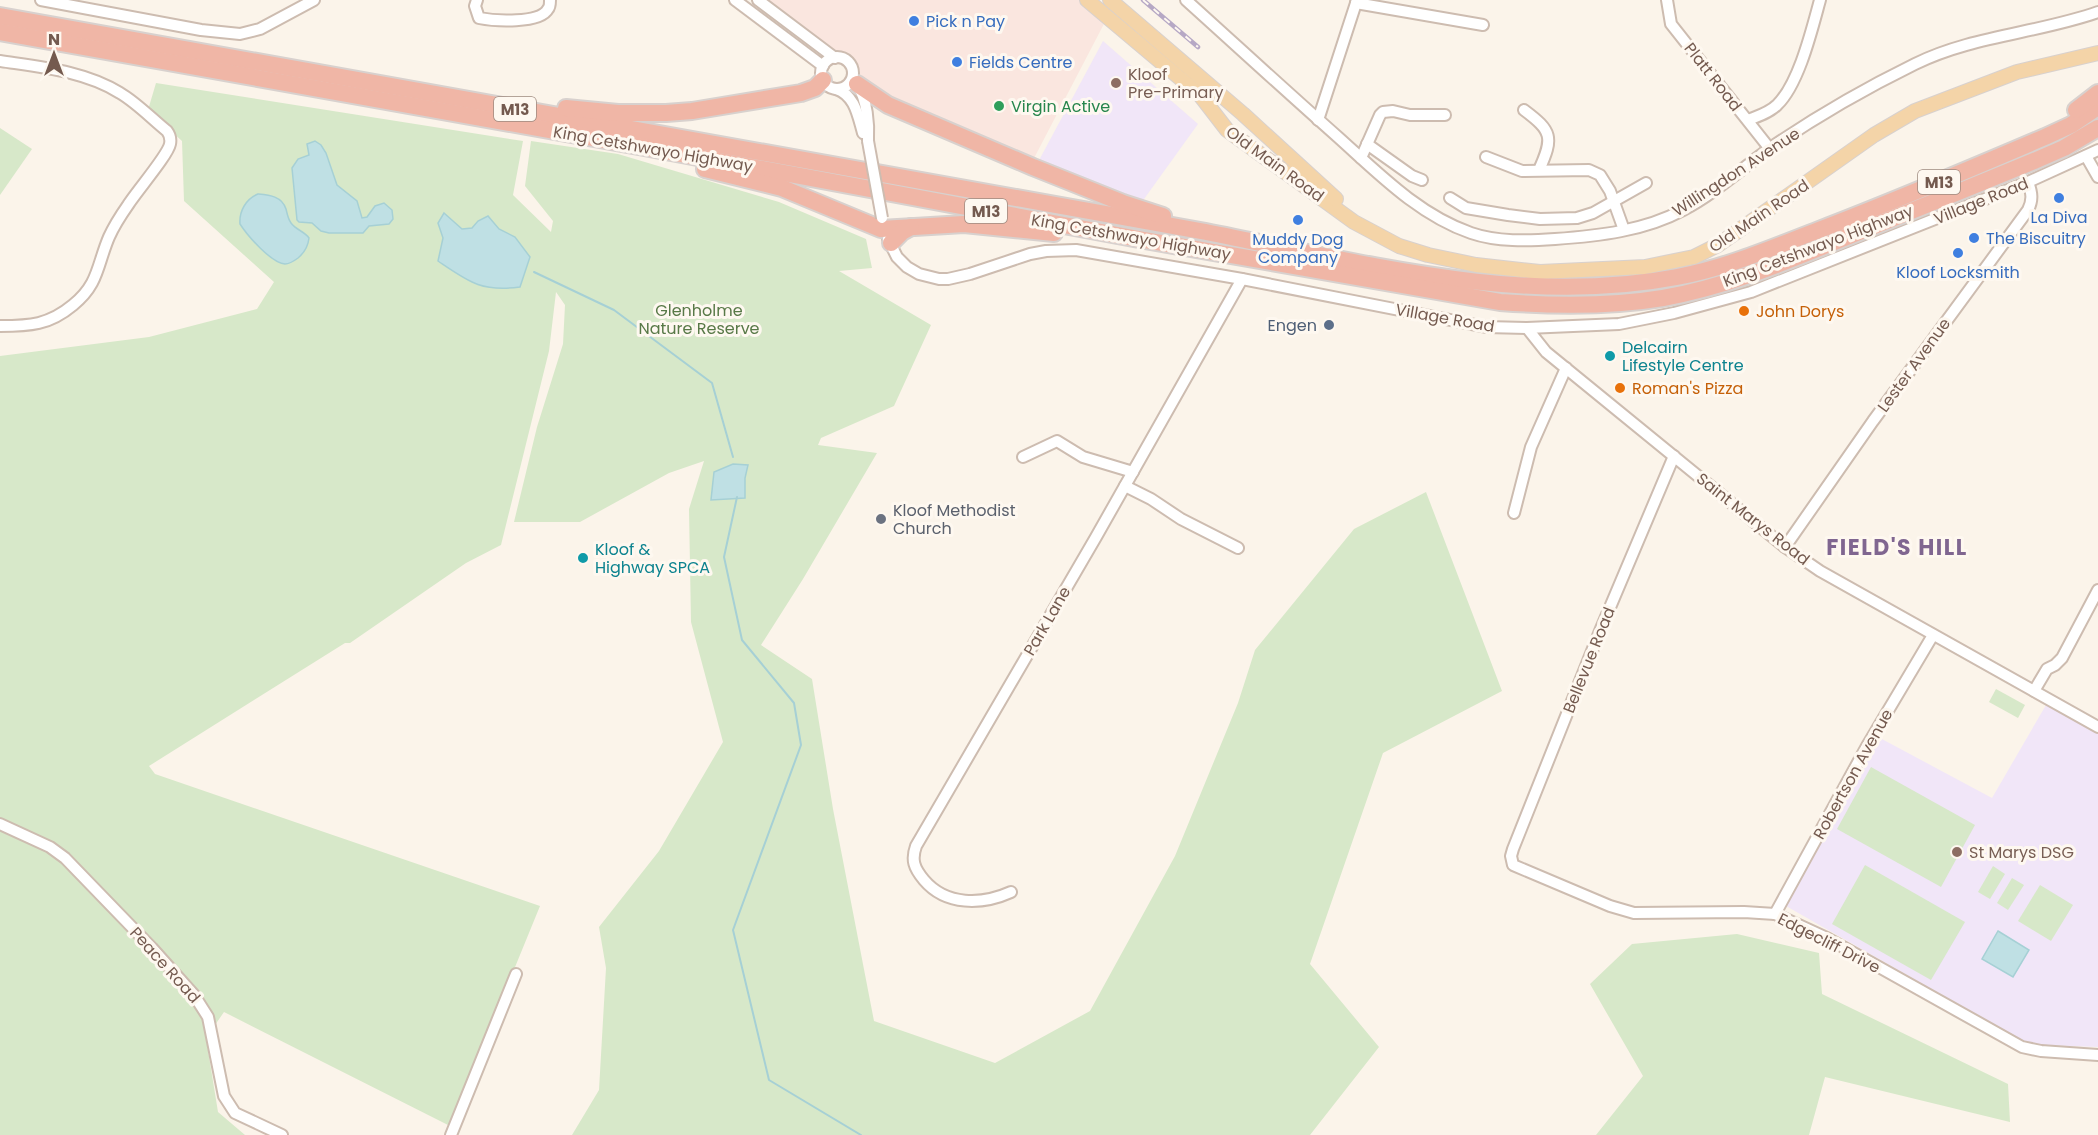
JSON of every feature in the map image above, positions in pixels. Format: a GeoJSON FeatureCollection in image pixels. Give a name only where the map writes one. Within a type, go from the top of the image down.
{"type":"FeatureCollection","features":[{"type":"Feature","properties":{"kind":"highway","name":"King Cetshwayo Highway"},"geometry":{"type":"LineString","coordinates":[[0,16],[1206,232],[1400,270],[1506,285],[1591,286],[1639,283],[1713,269],[1868,211],[2009,152],[2071,125],[2098,107]]}},
{"type":"Feature","properties":{"kind":"highway","name":"King Cetshwayo Highway"},"geometry":{"type":"LineString","coordinates":[[0,32],[1139,239],[1500,302],[1582,305],[1627,303],[1686,293],[1767,269],[2034,161],[2064,148],[2098,128]]}},
{"type":"Feature","properties":{"kind":"highway"},"geometry":{"type":"LineString","coordinates":[[455,98],[618,113],[666,113],[692,111],[801,93],[815,88],[828,78]]}},
{"type":"Feature","properties":{"kind":"highway"},"geometry":{"type":"LineString","coordinates":[[854,81],[888,105],[1123,203],[1206,232]]}},
{"type":"Feature","properties":{"kind":"highway"},"geometry":{"type":"LineString","coordinates":[[2070,115],[2098,93]]}},
{"type":"Feature","properties":{"kind":"highway","name":"King Cetshwayo Highway"},"geometry":{"type":"LineString","coordinates":[[2009,152],[2024,139],[2098,98]]}},
{"type":"Feature","properties":{"kind":"highway"},"geometry":{"type":"LineString","coordinates":[[612,142],[666,160],[782,188],[831,207],[874,228],[902,232],[912,226],[964,224],[1093,238],[1139,239]]}},
{"type":"Feature","properties":{"kind":"main road","name":"Old Main Road"},"geometry":{"type":"LineString","coordinates":[[1087,0],[1200,95],[1221,125],[1256,155],[1354,222],[1399,246],[1418,252],[1508,269],[1581,272],[1670,264],[1694,257],[1718,245],[1874,135],[1915,111],[2017,72],[2098,53]]}},
{"type":"Feature","properties":{"kind":"main road","name":"Old Main Road"},"geometry":{"type":"LineString","coordinates":[[1110,0],[1243,114],[1363,225]]}},
{"type":"Feature","properties":{"kind":"main road"},"geometry":{"type":"LineString","coordinates":[[1232,134],[1243,130],[1243,114]]}},
{"type":"Feature","properties":{"kind":"main road"},"geometry":{"type":"LineString","coordinates":[[1256,155],[1262,144],[1261,131]]}},
{"type":"Feature","properties":{"kind":"street"},"geometry":{"type":"LineString","coordinates":[[41,0],[201,30],[240,33],[260,29],[314,0]]}},
{"type":"Feature","properties":{"kind":"street"},"geometry":{"type":"LineString","coordinates":[[477,0],[475,6],[479,18],[520,20],[543,14],[548,10],[550,0]]}},
{"type":"Feature","properties":{"kind":"street","name":"Village Road"},"geometry":{"type":"LineString","coordinates":[[735,0],[846,93],[852,100],[863,134],[868,141]]}},
{"type":"Feature","properties":{"kind":"street"},"geometry":{"type":"LineString","coordinates":[[758,0],[835,58],[845,60],[851,65],[854,81],[848,86],[828,78],[828,60],[835,58]]}},
{"type":"Feature","properties":{"kind":"street","name":"Willingdon Avenue"},"geometry":{"type":"LineString","coordinates":[[1186,0],[1318,120],[1412,201],[1430,213],[1471,233],[1487,237],[1533,240],[1570,238],[1624,230],[1643,226],[1683,210],[1770,149],[1880,83],[1934,56],[2098,12]]}},
{"type":"Feature","properties":{"kind":"street","name":"Platt Road"},"geometry":{"type":"LineString","coordinates":[[1667,0],[1671,24],[1770,149]]}},
{"type":"Feature","properties":{"kind":"street"},"geometry":{"type":"LineString","coordinates":[[1748,120],[1767,112],[1781,100],[1805,53],[1820,0]]}},
{"type":"Feature","properties":{"kind":"street"},"geometry":{"type":"LineString","coordinates":[[1318,120],[1357,2],[1483,25]]}},
{"type":"Feature","properties":{"kind":"street"},"geometry":{"type":"LineString","coordinates":[[0,61],[87,77],[110,87],[167,131],[170,138],[170,145],[119,218],[109,238],[94,283],[74,305],[47,322],[33,325],[0,326]]}},
{"type":"Feature","properties":{"kind":"street","name":"Village Road"},"geometry":{"type":"LineString","coordinates":[[854,81],[864,99],[868,141],[885,230],[897,257],[919,274],[948,279],[1030,254],[1060,249],[1090,251],[1486,327],[1527,328],[1633,322],[1720,301],[1788,278],[2028,182],[2098,150]]}},
{"type":"Feature","properties":{"kind":"street"},"geometry":{"type":"LineString","coordinates":[[1524,110],[1548,132],[1546,154],[1539,170]]}},
{"type":"Feature","properties":{"kind":"street"},"geometry":{"type":"LineString","coordinates":[[1361,158],[1383,112],[1445,116]]}},
{"type":"Feature","properties":{"kind":"street"},"geometry":{"type":"LineString","coordinates":[[1367,144],[1412,176],[1422,180]]}},
{"type":"Feature","properties":{"kind":"street"},"geometry":{"type":"LineString","coordinates":[[2086,156],[2098,177]]}},
{"type":"Feature","properties":{"kind":"street"},"geometry":{"type":"LineString","coordinates":[[1486,157],[1522,171],[1589,170],[1600,175],[1610,191],[1624,230]]}},
{"type":"Feature","properties":{"kind":"street","name":"Lester Avenue"},"geometry":{"type":"LineString","coordinates":[[1785,547],[1873,421],[2028,210],[2032,203],[2028,182]]}},
{"type":"Feature","properties":{"kind":"street"},"geometry":{"type":"LineString","coordinates":[[1450,198],[1466,208],[1540,219],[1577,218],[1593,213],[1646,183]]}},
{"type":"Feature","properties":{"kind":"street","name":"Park Lane"},"geometry":{"type":"LineString","coordinates":[[1011,892],[982,901],[957,900],[942,895],[927,884],[912,863],[916,846],[1242,279]]}},
{"type":"Feature","properties":{"kind":"street","name":"Saint Marys Road"},"geometry":{"type":"LineString","coordinates":[[1527,328],[1546,352],[1785,547],[1837,582],[2098,727]]}},
{"type":"Feature","properties":{"kind":"street"},"geometry":{"type":"LineString","coordinates":[[1514,513],[1532,447],[1566,368]]}},
{"type":"Feature","properties":{"kind":"street"},"geometry":{"type":"LineString","coordinates":[[1023,457],[1057,441],[1083,457],[1133,472]]}},
{"type":"Feature","properties":{"kind":"street","name":"Bellevue Road"},"geometry":{"type":"LineString","coordinates":[[1513,865],[1510,856],[1600,631],[1674,456]]}},
{"type":"Feature","properties":{"kind":"street"},"geometry":{"type":"LineString","coordinates":[[1125,486],[1151,499],[1180,519],[1238,548]]}},
{"type":"Feature","properties":{"kind":"street"},"geometry":{"type":"LineString","coordinates":[[2034,691],[2047,669],[2062,658],[2098,590]]}},
{"type":"Feature","properties":{"kind":"street","name":"Robertson Avenue"},"geometry":{"type":"LineString","coordinates":[[1775,914],[1867,746],[1933,635]]}},
{"type":"Feature","properties":{"kind":"street","name":"Peace Road"},"geometry":{"type":"LineString","coordinates":[[0,824],[58,852],[152,948],[194,995],[206,1013],[224,1096],[231,1109],[282,1135]]}},
{"type":"Feature","properties":{"kind":"street","name":"Edgecliff Drive"},"geometry":{"type":"LineString","coordinates":[[1513,865],[1610,906],[1634,913],[1775,914],[1827,938],[2022,1047],[2041,1051],[2098,1055]]}},
{"type":"Feature","properties":{"kind":"street"},"geometry":{"type":"LineString","coordinates":[[451,1135],[516,974]]}},
{"type":"Feature","properties":{"kind":"shaded area"},"geometry":{"type":"Polygon","coordinates":[[[762,0],[1079,0],[1106,20],[1031,164],[881,97],[853,74],[848,60],[834,54],[762,0]]]}},
{"type":"Feature","properties":{"kind":"shaded area","name":"Kloof Pre-Primary"},"geometry":{"type":"Polygon","coordinates":[[[1103,41],[1198,124],[1139,206],[1037,164],[1103,41]]]}},
{"type":"Feature","properties":{"kind":"shaded area","name":"St Marys DSG"},"geometry":{"type":"Polygon","coordinates":[[[2046,705],[2098,734],[2098,1047],[2042,1045],[2025,1042],[1786,906],[1880,738],[1992,798],[2046,705]]]}},
{"type":"Feature","properties":{"kind":"green space","name":"Glenholme Nature Reserve"},"geometry":{"type":"Polygon","coordinates":[[[156,83],[523,141],[513,195],[551,232],[553,221],[525,186],[531,141],[618,154],[779,202],[866,239],[872,268],[839,271],[931,325],[894,406],[821,438],[818,445],[877,453],[803,579],[761,645],[812,679],[833,809],[874,1021],[995,1063],[1090,1011],[1175,856],[1238,703],[1255,650],[1354,529],[1426,492],[1502,691],[1383,753],[1310,964],[1379,1047],[1310,1135],[572,1135],[599,1090],[606,968],[599,927],[659,851],[723,742],[691,622],[689,509],[704,461],[669,473],[580,522],[514,522],[537,427],[563,344],[565,305],[556,292],[549,351],[501,545],[466,563],[350,643],[345,643],[149,766],[155,774],[540,906],[450,1126],[224,1012],[206,1038],[218,1112],[245,1135],[0,1135],[0,356],[149,337],[257,309],[274,282],[184,201],[182,141],[148,110],[156,83]]]}},
{"type":"Feature","properties":{"kind":"green space"},"geometry":{"type":"Polygon","coordinates":[[[0,128],[32,149],[0,195],[0,128]]]}},
{"type":"Feature","properties":{"kind":"green space"},"geometry":{"type":"Polygon","coordinates":[[[1996,689],[2025,705],[2018,718],[1989,702],[1996,689]]]}},
{"type":"Feature","properties":{"kind":"green space"},"geometry":{"type":"Polygon","coordinates":[[[1871,767],[1975,825],[1941,887],[1837,829],[1871,767]]]}},
{"type":"Feature","properties":{"kind":"green space"},"geometry":{"type":"Polygon","coordinates":[[[1865,865],[1965,922],[1931,980],[1832,924],[1865,865]]]}},
{"type":"Feature","properties":{"kind":"green space"},"geometry":{"type":"Polygon","coordinates":[[[1993,866],[2005,874],[1990,899],[1978,892],[1993,866]]]}},
{"type":"Feature","properties":{"kind":"green space"},"geometry":{"type":"Polygon","coordinates":[[[2012,878],[2024,885],[2008,910],[1997,903],[2012,878]]]}},
{"type":"Feature","properties":{"kind":"green space"},"geometry":{"type":"Polygon","coordinates":[[[2040,885],[2073,905],[2051,941],[2018,921],[2040,885]]]}},
{"type":"Feature","properties":{"kind":"green space"},"geometry":{"type":"Polygon","coordinates":[[[1737,934],[1819,953],[1822,994],[2008,1084],[2010,1122],[1825,1077],[1809,1135],[1596,1135],[1643,1076],[1590,984],[1632,944],[1737,934]]]}},
{"type":"Feature","properties":{"kind":"water"},"geometry":{"type":"Polygon","coordinates":[[[315,141],[326,153],[337,185],[357,201],[362,218],[367,217],[375,206],[384,203],[392,210],[393,219],[389,224],[369,226],[363,233],[329,233],[321,231],[312,223],[297,220],[292,168],[298,159],[309,155],[307,144],[315,141]]]}},
{"type":"Feature","properties":{"kind":"water"},"geometry":{"type":"Polygon","coordinates":[[[258,194],[271,196],[281,201],[291,223],[309,238],[304,252],[292,262],[285,264],[266,254],[240,224],[244,206],[258,194]]]}},
{"type":"Feature","properties":{"kind":"water"},"geometry":{"type":"Polygon","coordinates":[[[444,213],[462,229],[472,228],[478,221],[488,216],[499,229],[515,237],[530,257],[520,287],[485,287],[467,280],[438,261],[443,238],[438,223],[444,213]]]}},
{"type":"Feature","properties":{"kind":"water"},"geometry":{"type":"Polygon","coordinates":[[[733,464],[748,465],[745,478],[745,498],[711,500],[714,472],[733,464]]]}},
{"type":"Feature","properties":{"kind":"water"},"geometry":{"type":"Polygon","coordinates":[[[1998,931],[2029,950],[2013,977],[1982,959],[1998,931]]]}},
{"type":"Feature","properties":{"kind":"waterway"},"geometry":{"type":"LineString","coordinates":[[534,272],[614,310],[712,383],[733,457]]}},
{"type":"Feature","properties":{"kind":"waterway"},"geometry":{"type":"LineString","coordinates":[[737,497],[724,557],[742,640],[794,703],[801,745],[733,930],[769,1080],[861,1135]]}},
{"type":"Feature","properties":{"kind":"railway"},"geometry":{"type":"LineString","coordinates":[[1143,0],[1198,47]]}},
{"type":"Feature","properties":{"kind":"place","name":"Pick n Pay"},"geometry":{"type":"Point","coordinates":[914,21]}},
{"type":"Feature","properties":{"kind":"place","name":"Fields Centre"},"geometry":{"type":"Point","coordinates":[957,62]}},
{"type":"Feature","properties":{"kind":"place","name":"Kloof Pre-Primary"},"geometry":{"type":"Point","coordinates":[1116,83]}},
{"type":"Feature","properties":{"kind":"place","name":"Virgin Active"},"geometry":{"type":"Point","coordinates":[999,106]}},
{"type":"Feature","properties":{"kind":"place","name":"La Diva"},"geometry":{"type":"Point","coordinates":[2059,198]}},
{"type":"Feature","properties":{"kind":"place","name":"Muddy Dog Company"},"geometry":{"type":"Point","coordinates":[1298,220]}},
{"type":"Feature","properties":{"kind":"place","name":"The Biscuitry"},"geometry":{"type":"Point","coordinates":[1974,238]}},
{"type":"Feature","properties":{"kind":"place","name":"Kloof Locksmith"},"geometry":{"type":"Point","coordinates":[1958,253]}},
{"type":"Feature","properties":{"kind":"place","name":"John Dorys"},"geometry":{"type":"Point","coordinates":[1744,311]}},
{"type":"Feature","properties":{"kind":"place","name":"Engen"},"geometry":{"type":"Point","coordinates":[1329,325]}},
{"type":"Feature","properties":{"kind":"place","name":"Delcairn Lifestyle Centre"},"geometry":{"type":"Point","coordinates":[1610,356]}},
{"type":"Feature","properties":{"kind":"place","name":"Roman's Pizza"},"geometry":{"type":"Point","coordinates":[1620,388]}},
{"type":"Feature","properties":{"kind":"place","name":"Kloof Methodist Church"},"geometry":{"type":"Point","coordinates":[881,519]}},
{"type":"Feature","properties":{"kind":"place","name":"Kloof & Highway SPCA"},"geometry":{"type":"Point","coordinates":[583,558]}},
{"type":"Feature","properties":{"kind":"place","name":"St Marys DSG"},"geometry":{"type":"Point","coordinates":[1957,852]}},
{"type":"Feature","properties":{"kind":"district","name":"FIELD'S HILL"},"geometry":{"type":"Point","coordinates":[1897,547]}}]}
